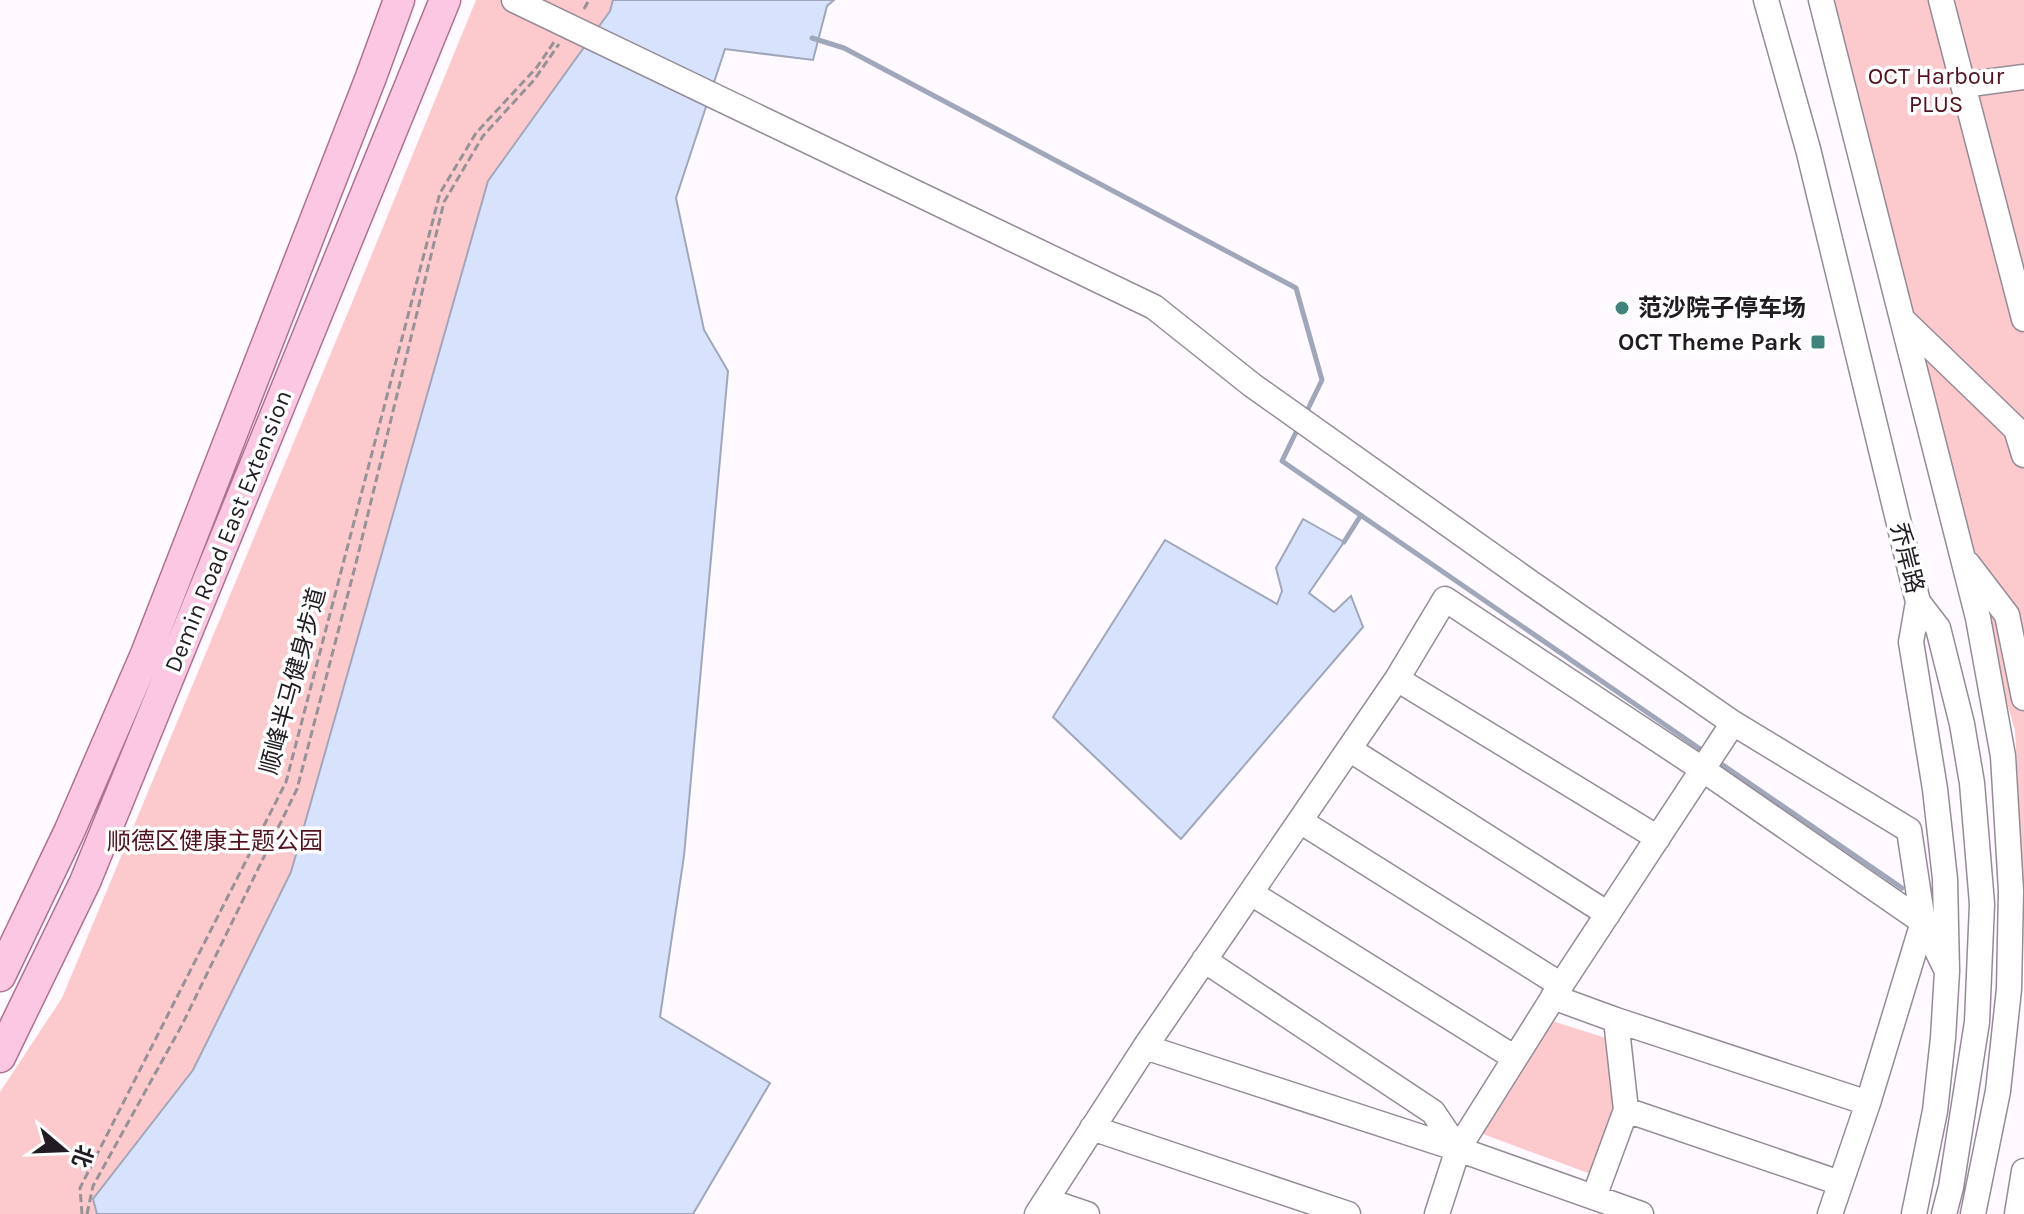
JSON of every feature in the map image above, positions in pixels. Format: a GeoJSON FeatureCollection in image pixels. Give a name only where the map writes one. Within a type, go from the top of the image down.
{"type":"FeatureCollection","features":[{"type":"Feature","properties":{"kind":"main road","name":"Demin Road East Extension"},"geometry":{"type":"LineString","coordinates":[[0,976],[69,832],[146,654],[399,0]]}},
{"type":"Feature","properties":{"kind":"main road","name":"Demin Road East Extension"},"geometry":{"type":"LineString","coordinates":[[0,1057],[85,882],[445,0]]}},
{"type":"Feature","properties":{"kind":"street"},"geometry":{"type":"LineString","coordinates":[[514,0],[1154,307],[1252,385],[1729,730],[1941,847]]}},
{"type":"Feature","properties":{"kind":"street","name":"乔岸路"},"geometry":{"type":"LineString","coordinates":[[1766,0],[1808,149],[1918,602],[1938,628],[1962,724],[1972,783],[1982,904],[1977,1022],[1956,1160],[1944,1214]]}},
{"type":"Feature","properties":{"kind":"street"},"geometry":{"type":"LineString","coordinates":[[1821,0],[1978,618],[2003,756],[2011,891],[2009,989],[1998,1091],[1973,1214]]}},
{"type":"Feature","properties":{"kind":"street"},"geometry":{"type":"LineString","coordinates":[[1941,0],[2024,319]]}},
{"type":"Feature","properties":{"kind":"street"},"geometry":{"type":"LineString","coordinates":[[1963,85],[2024,77]]}},
{"type":"Feature","properties":{"kind":"street"},"geometry":{"type":"LineString","coordinates":[[1901,318],[2016,429],[2024,455]]}},
{"type":"Feature","properties":{"kind":"street"},"geometry":{"type":"LineString","coordinates":[[1962,557],[2016,622],[2024,698]]}},
{"type":"Feature","properties":{"kind":"street"},"geometry":{"type":"LineString","coordinates":[[1087,1214],[1041,1207],[1145,1047],[1397,679],[1445,599],[1702,769],[1923,922]]}},
{"type":"Feature","properties":{"kind":"street"},"geometry":{"type":"LineString","coordinates":[[1914,1214],[1935,1111],[1947,971],[1945,879],[1935,789],[1911,642],[1918,602]]}},
{"type":"Feature","properties":{"kind":"street"},"geometry":{"type":"LineString","coordinates":[[1397,679],[1658,838]]}},
{"type":"Feature","properties":{"kind":"street"},"geometry":{"type":"LineString","coordinates":[[1437,1214],[1458,1149],[1557,991],[1729,730]]}},
{"type":"Feature","properties":{"kind":"street"},"geometry":{"type":"LineString","coordinates":[[1349,749],[1608,914]]}},
{"type":"Feature","properties":{"kind":"street"},"geometry":{"type":"LineString","coordinates":[[1300,821],[1557,991],[1616,1020],[1868,1103]]}},
{"type":"Feature","properties":{"kind":"street"},"geometry":{"type":"LineString","coordinates":[[1909,830],[1923,922],[1947,971]]}},
{"type":"Feature","properties":{"kind":"street"},"geometry":{"type":"LineString","coordinates":[[1251,893],[1515,1058]]}},
{"type":"Feature","properties":{"kind":"street"},"geometry":{"type":"LineString","coordinates":[[1830,1214],[1868,1103],[1923,922]]}},
{"type":"Feature","properties":{"kind":"street"},"geometry":{"type":"LineString","coordinates":[[1204,960],[1433,1112],[1458,1149]]}},
{"type":"Feature","properties":{"kind":"street"},"geometry":{"type":"LineString","coordinates":[[1594,1197],[1626,1110],[1616,1020]]}},
{"type":"Feature","properties":{"kind":"street"},"geometry":{"type":"LineString","coordinates":[[1145,1047],[1458,1149],[1641,1214]]}},
{"type":"Feature","properties":{"kind":"street"},"geometry":{"type":"LineString","coordinates":[[1626,1110],[1840,1183]]}},
{"type":"Feature","properties":{"kind":"street"},"geometry":{"type":"LineString","coordinates":[[1092,1128],[1348,1214]]}},
{"type":"Feature","properties":{"kind":"street"},"geometry":{"type":"LineString","coordinates":[[2017,1214],[2024,1171]]}},
{"type":"Feature","properties":{"kind":"path","name":"顺峰半马健身步道"},"geometry":{"type":"LineString","coordinates":[[85,1214],[80,1188],[286,782],[440,193],[476,133],[537,67],[568,26]]}},
{"type":"Feature","properties":{"kind":"path"},"geometry":{"type":"LineString","coordinates":[[85,1214],[93,1186],[182,1025],[297,789],[444,202],[483,136],[534,80],[568,26]]}},
{"type":"Feature","properties":{"kind":"green space","name":"顺德区健康主题公园"},"geometry":{"type":"Polygon","coordinates":[[[476,0],[613,0],[610,10],[488,181],[291,872],[193,1070],[93,1199],[97,1214],[0,1214],[0,1092],[62,998],[476,0]]]}},
{"type":"Feature","properties":{"kind":"green space","name":"OCT Harbour PLUS"},"geometry":{"type":"Polygon","coordinates":[[[1824,0],[2024,0],[2024,897],[2015,730],[1950,511],[1824,0]]]}},
{"type":"Feature","properties":{"kind":"green space"},"geometry":{"type":"Polygon","coordinates":[[[1549,1020],[1606,1038],[1616,1109],[1596,1176],[1480,1133],[1549,1020]]]}},
{"type":"Feature","properties":{"kind":"water"},"geometry":{"type":"Polygon","coordinates":[[[613,0],[834,0],[827,6],[813,60],[725,49],[676,198],[704,330],[728,371],[684,856],[660,1017],[770,1083],[693,1214],[97,1214],[93,1199],[193,1070],[291,872],[488,181],[610,11],[613,0]]]}},
{"type":"Feature","properties":{"kind":"water"},"geometry":{"type":"Polygon","coordinates":[[[1303,519],[1344,542],[1309,593],[1334,612],[1351,596],[1363,627],[1181,839],[1053,717],[1165,540],[1277,604],[1282,591],[1276,568],[1303,519]]]}},
{"type":"Feature","properties":{"kind":"waterway"},"geometry":{"type":"LineString","coordinates":[[812,38],[844,48],[1296,288],[1322,380],[1306,413]]}},
{"type":"Feature","properties":{"kind":"waterway"},"geometry":{"type":"LineString","coordinates":[[1299,426],[1282,461],[1706,753]]}},
{"type":"Feature","properties":{"kind":"waterway"},"geometry":{"type":"LineString","coordinates":[[1344,542],[1361,515]]}},
{"type":"Feature","properties":{"kind":"waterway"},"geometry":{"type":"LineString","coordinates":[[1717,761],[1902,888]]}},
{"type":"Feature","properties":{"kind":"place","name":"范沙院子停车场"},"geometry":{"type":"Point","coordinates":[1622,308]}},
{"type":"Feature","properties":{"kind":"place","name":"OCT Theme Park"},"geometry":{"type":"Point","coordinates":[1818,342]}}]}
